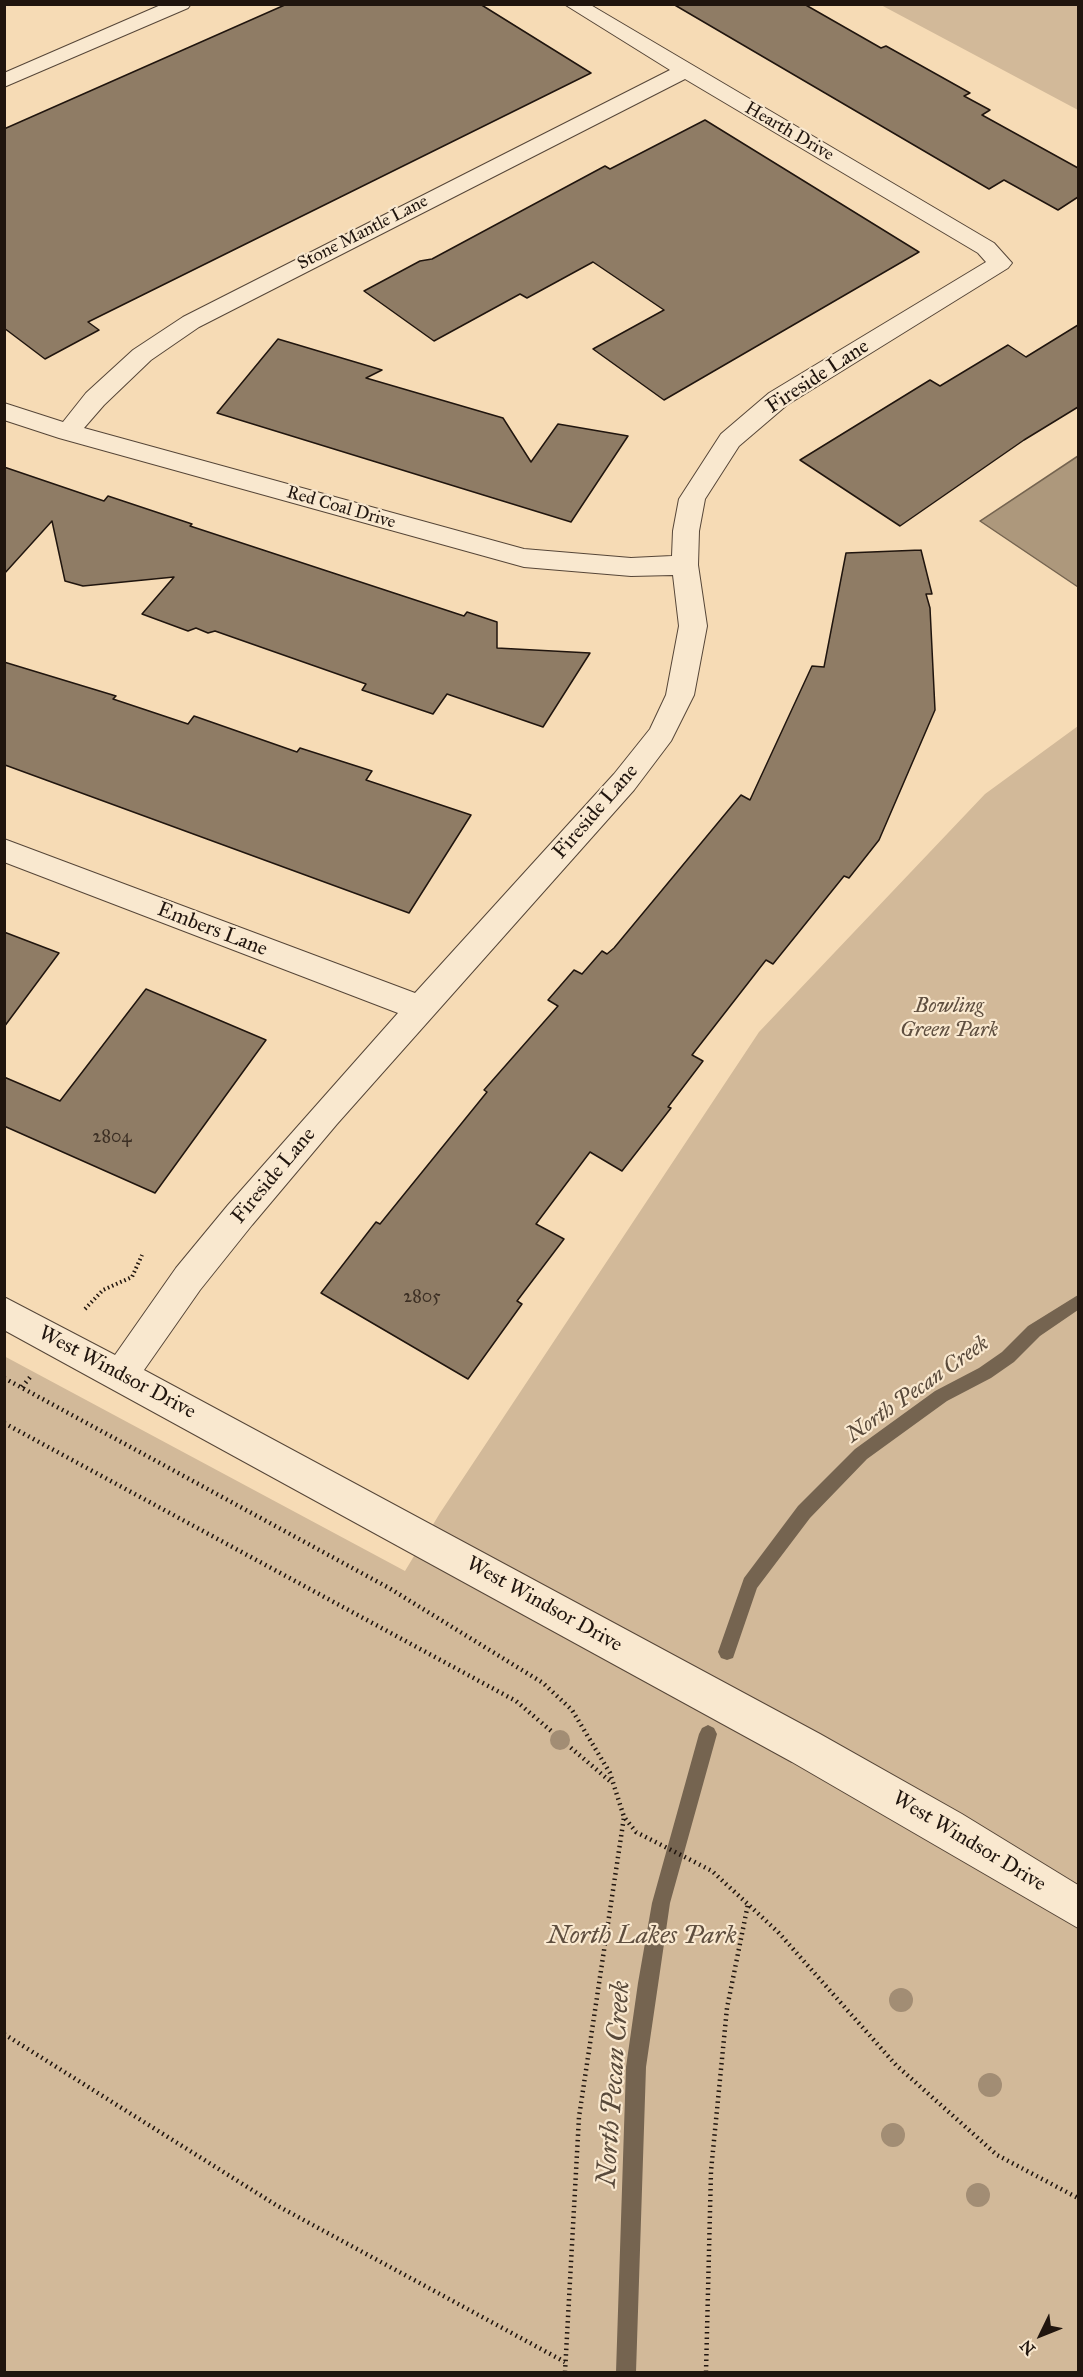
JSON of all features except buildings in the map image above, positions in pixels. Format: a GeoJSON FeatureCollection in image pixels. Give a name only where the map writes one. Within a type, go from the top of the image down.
{"type":"FeatureCollection","features":[{"type":"Feature","properties":{"kind":"street"},"geometry":{"type":"LineString","coordinates":[[4,60],[14,77],[181,4]]}},
{"type":"Feature","properties":{"kind":"street","name":"Hearth Drive"},"geometry":{"type":"LineString","coordinates":[[574,4],[684,71],[969,237],[986,248],[1000,263]]}},
{"type":"Feature","properties":{"kind":"street","name":"Stone Mantle Lane"},"geometry":{"type":"LineString","coordinates":[[68,432],[95,399],[142,356],[191,322],[684,71]]}},
{"type":"Feature","properties":{"kind":"street","name":"Fireside Lane"},"geometry":{"type":"LineString","coordinates":[[122,1375],[188,1279],[232,1224],[420,1008],[624,782],[661,734],[680,695],[693,626],[685,565],[686,531],[692,499],[730,440],[778,399],[1000,263]]}},
{"type":"Feature","properties":{"kind":"street","name":"Red Coal Drive"},"geometry":{"type":"LineString","coordinates":[[4,411],[68,432],[524,558],[631,567],[685,565]]}},
{"type":"Feature","properties":{"kind":"street","name":"Embers Lane"},"geometry":{"type":"LineString","coordinates":[[4,850],[420,1008]]}},
{"type":"Feature","properties":{"kind":"street","name":"West Windsor Drive"},"geometry":{"type":"LineString","coordinates":[[4,1312],[806,1748],[948,1828],[1078,1908]]}},
{"type":"Feature","properties":{"kind":"path"},"geometry":{"type":"LineString","coordinates":[[4,1378],[389,1588],[543,1683],[572,1710],[610,1773],[624,1817],[636,1832],[712,1870],[778,1932],[896,2065],[997,2155],[1078,2198]]}},
{"type":"Feature","properties":{"kind":"path"},"geometry":{"type":"LineString","coordinates":[[4,1423],[516,1701],[612,1783]]}},
{"type":"Feature","properties":{"kind":"path"},"geometry":{"type":"LineString","coordinates":[[565,2373],[579,2117],[624,1817]]}},
{"type":"Feature","properties":{"kind":"path"},"geometry":{"type":"LineString","coordinates":[[706,2373],[711,2171],[727,2008],[748,1903]]}},
{"type":"Feature","properties":{"kind":"path"},"geometry":{"type":"LineString","coordinates":[[4,2034],[276,2205],[565,2362]]}},
{"type":"Feature","properties":{"kind":"green space"},"geometry":{"type":"Polygon","coordinates":[[[881,5],[1078,5],[1078,110],[881,5]]]}},
{"type":"Feature","properties":{"kind":"green space","name":"North Lakes Park"},"geometry":{"type":"Polygon","coordinates":[[[1078,726],[1078,2372],[5,2372],[4,1356],[405,1571],[440,1513],[759,1032],[985,794],[1078,726]]]}},
{"type":"Feature","properties":{"kind":"shaded area"},"geometry":{"type":"Polygon","coordinates":[[[1078,456],[1078,587],[980,521],[1078,456]]]}},
{"type":"Feature","properties":{"kind":"waterway","name":"North Pecan Creek"},"geometry":{"type":"LineString","coordinates":[[727,1652],[750,1584],[804,1512],[861,1454],[941,1396],[985,1373],[1008,1357],[1034,1331],[1078,1302]]}},
{"type":"Feature","properties":{"kind":"waterway","name":"North Pecan Creek"},"geometry":{"type":"LineString","coordinates":[[626,2372],[636,2067],[661,1903],[708,1734]]}},
{"type":"Feature","properties":{"kind":"park label","name":"Bowling Green Park"},"geometry":{"type":"Point","coordinates":[949,1019]}}]}
